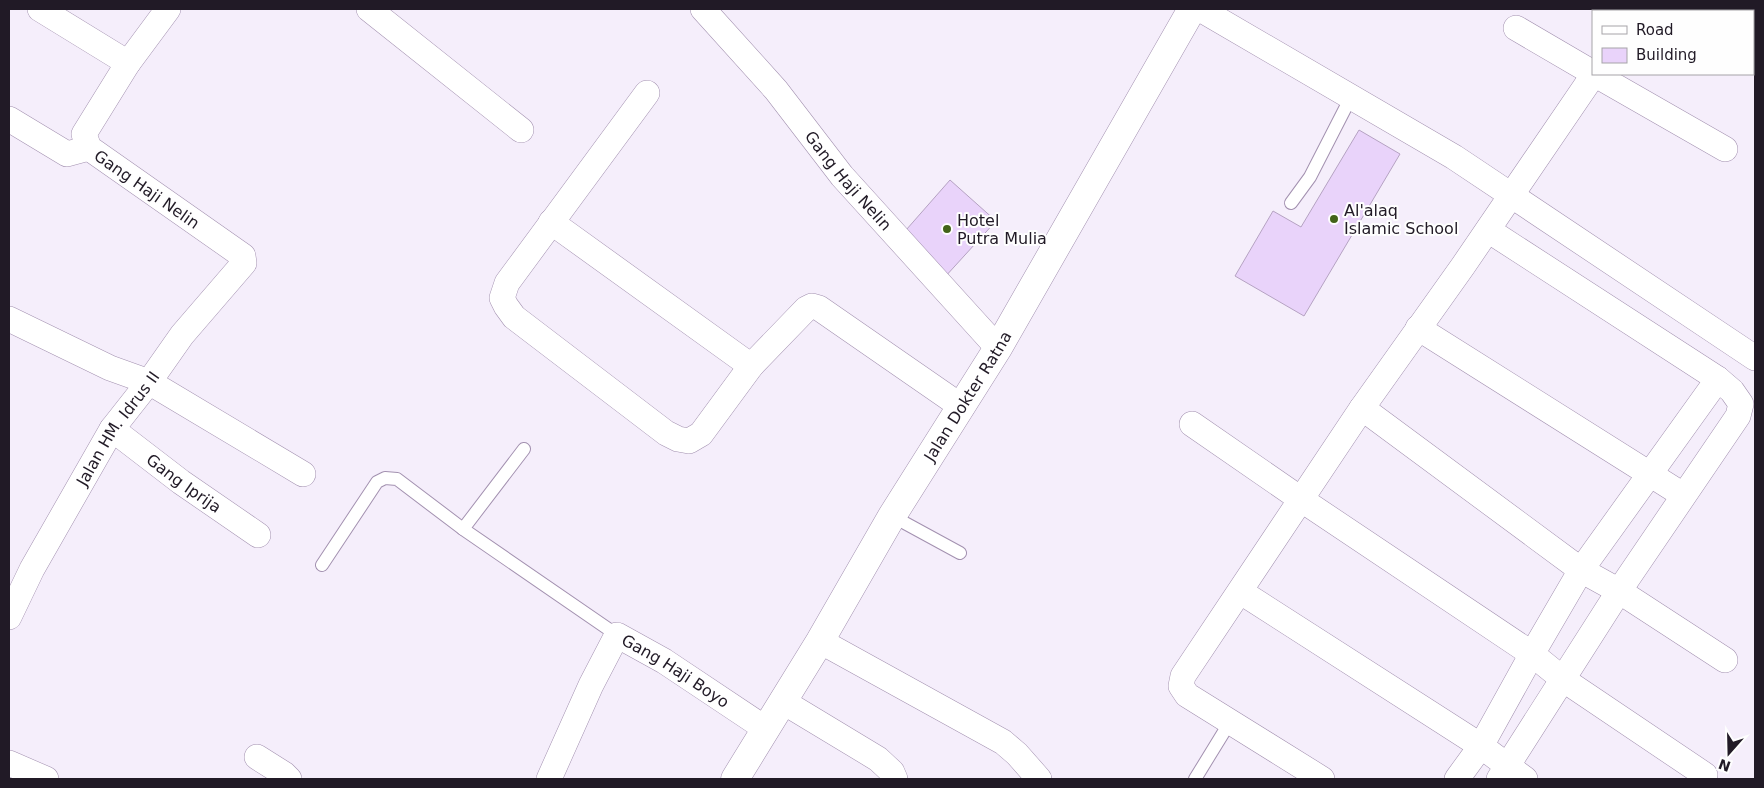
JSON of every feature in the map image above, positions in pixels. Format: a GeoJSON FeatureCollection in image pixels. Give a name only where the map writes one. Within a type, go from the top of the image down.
{"type":"FeatureCollection","features":[{"type":"Feature","properties":{"kind":"street"},"geometry":{"type":"LineString","coordinates":[[40,9],[128,64]]}},
{"type":"Feature","properties":{"kind":"street","name":"Gang Haji Nelin"},"geometry":{"type":"LineString","coordinates":[[168,9],[128,64],[84,134],[89,148],[243,256]]}},
{"type":"Feature","properties":{"kind":"street"},"geometry":{"type":"LineString","coordinates":[[369,9],[522,130]]}},
{"type":"Feature","properties":{"kind":"street","name":"Gang Haji Nelin"},"geometry":{"type":"LineString","coordinates":[[703,9],[776,90],[842,176],[998,348]]}},
{"type":"Feature","properties":{"kind":"street","name":"Jalan Dokter Ratna"},"geometry":{"type":"LineString","coordinates":[[735,779],[820,641],[892,516],[998,348],[1192,9]]}},
{"type":"Feature","properties":{"kind":"street"},"geometry":{"type":"LineString","coordinates":[[1200,9],[1454,157],[1755,358]]}},
{"type":"Feature","properties":{"kind":"street"},"geometry":{"type":"LineString","coordinates":[[1516,28],[1592,73]]}},
{"type":"Feature","properties":{"kind":"street"},"geometry":{"type":"LineString","coordinates":[[1322,779],[1187,695],[1181,686],[1183,676],[1362,408],[1488,230],[1593,75]]}},
{"type":"Feature","properties":{"kind":"street"},"geometry":{"type":"LineString","coordinates":[[1596,75],[1725,149]]}},
{"type":"Feature","properties":{"kind":"street"},"geometry":{"type":"LineString","coordinates":[[647,93],[507,283],[502,298],[514,316],[666,433],[678,439],[689,441],[701,434],[751,366],[806,308],[812,306],[819,308],[962,407]]}},
{"type":"Feature","properties":{"kind":"street"},"geometry":{"type":"LineString","coordinates":[[9,119],[67,154],[89,148]]}},
{"type":"Feature","properties":{"kind":"street"},"geometry":{"type":"LineString","coordinates":[[551,222],[751,366]]}},
{"type":"Feature","properties":{"kind":"street"},"geometry":{"type":"LineString","coordinates":[[1240,592],[1482,746],[1511,775],[1564,680],[1619,592],[1738,416],[1741,404],[1732,391],[1718,379],[1488,230]]}},
{"type":"Feature","properties":{"kind":"street","name":"Jalan HM. Idrus II"},"geometry":{"type":"LineString","coordinates":[[9,617],[32,569],[112,429],[182,336],[244,263],[243,256]]}},
{"type":"Feature","properties":{"kind":"street"},"geometry":{"type":"LineString","coordinates":[[1641,328],[1662,296]]}},
{"type":"Feature","properties":{"kind":"street"},"geometry":{"type":"LineString","coordinates":[[9,319],[110,368],[149,382],[303,474]]}},
{"type":"Feature","properties":{"kind":"street"},"geometry":{"type":"LineString","coordinates":[[1418,328],[1650,476],[1683,495]]}},
{"type":"Feature","properties":{"kind":"street"},"geometry":{"type":"LineString","coordinates":[[1458,779],[1482,746],[1532,654],[1582,570],[1718,379]]}},
{"type":"Feature","properties":{"kind":"street"},"geometry":{"type":"LineString","coordinates":[[1362,408],[1582,570],[1725,660]]}},
{"type":"Feature","properties":{"kind":"street"},"geometry":{"type":"LineString","coordinates":[[1192,424],[1532,654],[1564,680],[1705,775]]}},
{"type":"Feature","properties":{"kind":"street","name":"Gang Iprija"},"geometry":{"type":"LineString","coordinates":[[112,429],[181,482],[258,535]]}},
{"type":"Feature","properties":{"kind":"street","name":"Gang Haji Boyo"},"geometry":{"type":"LineString","coordinates":[[549,779],[591,686],[617,635],[664,661],[766,729]]}},
{"type":"Feature","properties":{"kind":"street"},"geometry":{"type":"LineString","coordinates":[[820,641],[1003,742],[1017,754],[1039,779]]}},
{"type":"Feature","properties":{"kind":"street"},"geometry":{"type":"LineString","coordinates":[[782,701],[878,759],[892,772],[895,779]]}},
{"type":"Feature","properties":{"kind":"street"},"geometry":{"type":"LineString","coordinates":[[257,757],[289,779]]}},
{"type":"Feature","properties":{"kind":"street"},"geometry":{"type":"LineString","coordinates":[[9,763],[46,779]]}},
{"type":"Feature","properties":{"kind":"lane"},"geometry":{"type":"LineString","coordinates":[[1291,203],[1310,177],[1351,96]]}},
{"type":"Feature","properties":{"kind":"lane"},"geometry":{"type":"LineString","coordinates":[[463,529],[524,449]]}},
{"type":"Feature","properties":{"kind":"lane"},"geometry":{"type":"LineString","coordinates":[[322,565],[377,482],[385,478],[397,479],[463,529],[617,635]]}},
{"type":"Feature","properties":{"kind":"lane"},"geometry":{"type":"LineString","coordinates":[[892,516],[960,553]]}},
{"type":"Feature","properties":{"kind":"lane"},"geometry":{"type":"LineString","coordinates":[[1195,779],[1230,722]]}},
{"type":"Feature","properties":{"kind":"building","name":"Al'alaq Islamic School"},"geometry":{"type":"Polygon","coordinates":[[[1359,130],[1400,154],[1304,316],[1235,276],[1273,211],[1301,227],[1359,130]]]}},
{"type":"Feature","properties":{"kind":"building","name":"Hotel Putra Mulia"},"geometry":{"type":"Polygon","coordinates":[[[950,180],[996,221],[944,278],[899,238],[950,180]]]}},
{"type":"Feature","properties":{"kind":"place","name":"Al'alaq Islamic School"},"geometry":{"type":"Point","coordinates":[1334,219]}},
{"type":"Feature","properties":{"kind":"place","name":"Hotel Putra Mulia"},"geometry":{"type":"Point","coordinates":[947,229]}}]}
